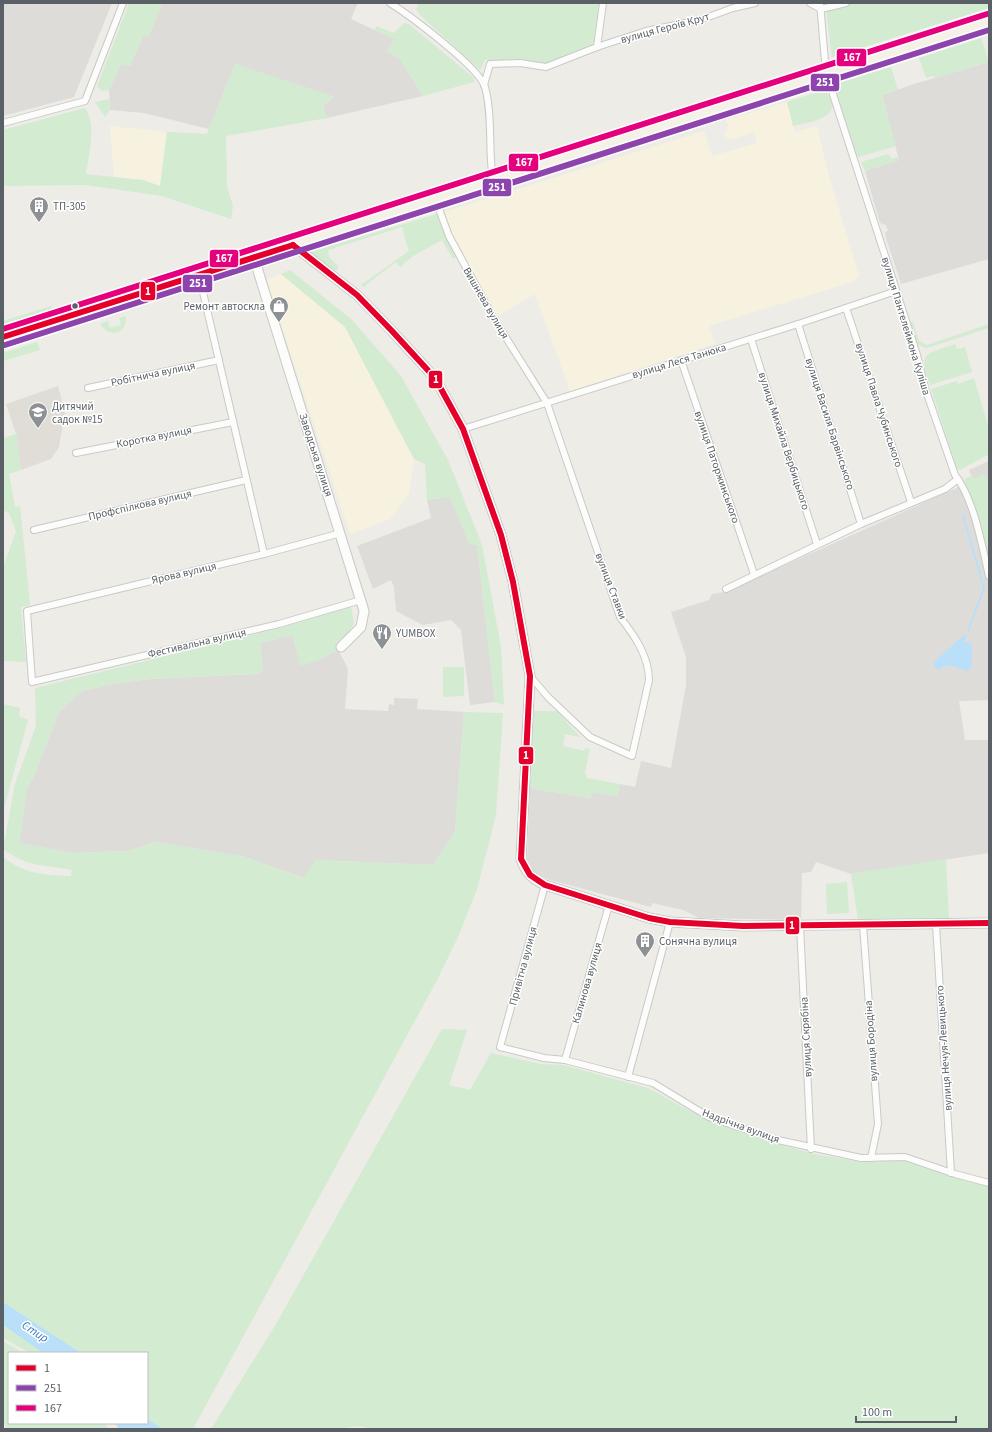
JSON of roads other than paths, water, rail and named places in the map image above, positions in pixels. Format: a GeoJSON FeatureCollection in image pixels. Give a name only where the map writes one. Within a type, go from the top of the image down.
{"type":"FeatureCollection","features":[{"type":"Feature","properties":{"kind":"main road"},"geometry":{"type":"LineString","coordinates":[[3,338],[254,258],[435,198],[494,181],[989,22]]}},
{"type":"Feature","properties":{"kind":"street"},"geometry":{"type":"LineString","coordinates":[[3,123],[85,101],[123,3]]}},
{"type":"Feature","properties":{"kind":"street"},"geometry":{"type":"LineString","coordinates":[[390,3],[406,13],[474,70],[484,85],[487,100],[490,164],[494,181]]}},
{"type":"Feature","properties":{"kind":"street"},"geometry":{"type":"LineString","coordinates":[[597,47],[603,3]]}},
{"type":"Feature","properties":{"kind":"street","name":"вулиця Героїв Крут"},"geometry":{"type":"LineString","coordinates":[[484,85],[490,64],[520,63],[546,67],[597,47],[646,31],[700,20],[733,8],[755,3]]}},
{"type":"Feature","properties":{"kind":"street"},"geometry":{"type":"LineString","coordinates":[[810,3],[820,6],[846,3]]}},
{"type":"Feature","properties":{"kind":"street"},"geometry":{"type":"LineString","coordinates":[[820,6],[826,74]]}},
{"type":"Feature","properties":{"kind":"street","name":"вулиця Пантелеймона Куліша"},"geometry":{"type":"LineString","coordinates":[[826,74],[917,355],[928,395],[955,475],[964,487],[980,539],[989,576]]}},
{"type":"Feature","properties":{"kind":"street","name":"Вишнева вулиця"},"geometry":{"type":"LineString","coordinates":[[435,198],[448,236],[493,317],[547,403]]}},
{"type":"Feature","properties":{"kind":"street"},"geometry":{"type":"LineString","coordinates":[[292,245],[357,295],[392,331],[435,378],[463,429],[501,535],[513,582],[530,676],[521,859],[525,870],[534,880],[609,906],[649,918],[670,922],[743,926],[989,922]]}},
{"type":"Feature","properties":{"kind":"street","name":"Заводська вулиця"},"geometry":{"type":"LineString","coordinates":[[254,258],[341,533],[364,612],[361,627],[355,635],[341,647]]}},
{"type":"Feature","properties":{"kind":"street"},"geometry":{"type":"LineString","coordinates":[[199,275],[264,554]]}},
{"type":"Feature","properties":{"kind":"street","name":"вулиця Леся Танюка"},"geometry":{"type":"LineString","coordinates":[[463,429],[798,324],[896,291]]}},
{"type":"Feature","properties":{"kind":"street","name":"вулиця Павла Чубинського"},"geometry":{"type":"LineString","coordinates":[[846,308],[911,502]]}},
{"type":"Feature","properties":{"kind":"street","name":"вулиця Василя Барвінського"},"geometry":{"type":"LineString","coordinates":[[798,324],[861,524]]}},
{"type":"Feature","properties":{"kind":"street","name":"вулиця Михайла Вербицького"},"geometry":{"type":"LineString","coordinates":[[750,339],[817,544]]}},
{"type":"Feature","properties":{"kind":"street","name":"Робітнича вулиця"},"geometry":{"type":"LineString","coordinates":[[88,388],[219,360]]}},
{"type":"Feature","properties":{"kind":"street","name":"вулиця Паторжинського"},"geometry":{"type":"LineString","coordinates":[[681,360],[754,574]]}},
{"type":"Feature","properties":{"kind":"street","name":"вулиця Ставки"},"geometry":{"type":"LineString","coordinates":[[530,676],[548,697],[590,737],[632,756],[649,680],[649,671],[636,638],[620,617],[547,403]]}},
{"type":"Feature","properties":{"kind":"street","name":"Коротка вулиця"},"geometry":{"type":"LineString","coordinates":[[76,453],[233,422]]}},
{"type":"Feature","properties":{"kind":"street"},"geometry":{"type":"LineString","coordinates":[[726,589],[817,544],[911,502],[945,489],[958,479]]}},
{"type":"Feature","properties":{"kind":"street","name":"Профспілкова вулиця"},"geometry":{"type":"LineString","coordinates":[[34,530],[246,480]]}},
{"type":"Feature","properties":{"kind":"street","name":"Ярова вулиця"},"geometry":{"type":"LineString","coordinates":[[32,682],[27,611],[264,554],[341,533]]}},
{"type":"Feature","properties":{"kind":"street","name":"Фестивальна вулиця"},"geometry":{"type":"LineString","coordinates":[[32,682],[279,624],[361,600]]}},
{"type":"Feature","properties":{"kind":"street","name":"Привітна вулиця"},"geometry":{"type":"LineString","coordinates":[[500,1047],[545,885]]}},
{"type":"Feature","properties":{"kind":"street","name":"Калинова вулиця"},"geometry":{"type":"LineString","coordinates":[[565,1060],[609,906]]}},
{"type":"Feature","properties":{"kind":"street"},"geometry":{"type":"LineString","coordinates":[[628,1077],[670,922]]}},
{"type":"Feature","properties":{"kind":"street","name":"вулиця Нечуя-Левицького"},"geometry":{"type":"LineString","coordinates":[[936,924],[951,1172]]}},
{"type":"Feature","properties":{"kind":"street","name":"вулиця Бородіна"},"geometry":{"type":"LineString","coordinates":[[863,925],[878,1124],[871,1158]]}},
{"type":"Feature","properties":{"kind":"street","name":"вулиця Скрябіна"},"geometry":{"type":"LineString","coordinates":[[800,926],[811,1149]]}},
{"type":"Feature","properties":{"kind":"street","name":"Надрічна вулиця"},"geometry":{"type":"LineString","coordinates":[[500,1047],[544,1058],[565,1060],[653,1084],[709,1117],[778,1140],[811,1149],[861,1158],[905,1157],[989,1183]]}},
{"type":"Feature","properties":{"kind":"water"},"geometry":{"type":"Polygon","coordinates":[[[964,635],[967,636],[965,642],[972,644],[972,666],[967,671],[949,665],[939,670],[934,666],[935,661],[964,635]]]}},
{"type":"Feature","properties":{"kind":"water","name":"Стир"},"geometry":{"type":"Polygon","coordinates":[[[3,1302],[79,1352],[42,1352],[3,1325],[3,1302]]]}},
{"type":"Feature","properties":{"kind":"water"},"geometry":{"type":"Polygon","coordinates":[[[148,1420],[163,1429],[119,1429],[116,1424],[148,1424],[148,1420]]]}},
{"type":"Feature","properties":{"kind":"waterway"},"geometry":{"type":"LineString","coordinates":[[963,515],[984,588],[968,631]]}},
{"type":"Feature","properties":{"kind":"place","name":"ТП-305"},"geometry":{"type":"Point","coordinates":[39,223]}},
{"type":"Feature","properties":{"kind":"place","name":"Ремонт автоскла"},"geometry":{"type":"Point","coordinates":[279,323]}},
{"type":"Feature","properties":{"kind":"place","name":"Дитячий садок №15"},"geometry":{"type":"Point","coordinates":[38,429]}},
{"type":"Feature","properties":{"kind":"place","name":"YUMBOX"},"geometry":{"type":"Point","coordinates":[382,650]}},
{"type":"Feature","properties":{"kind":"place","name":"Сонячна вулиця"},"geometry":{"type":"Point","coordinates":[645,958]}}]}
